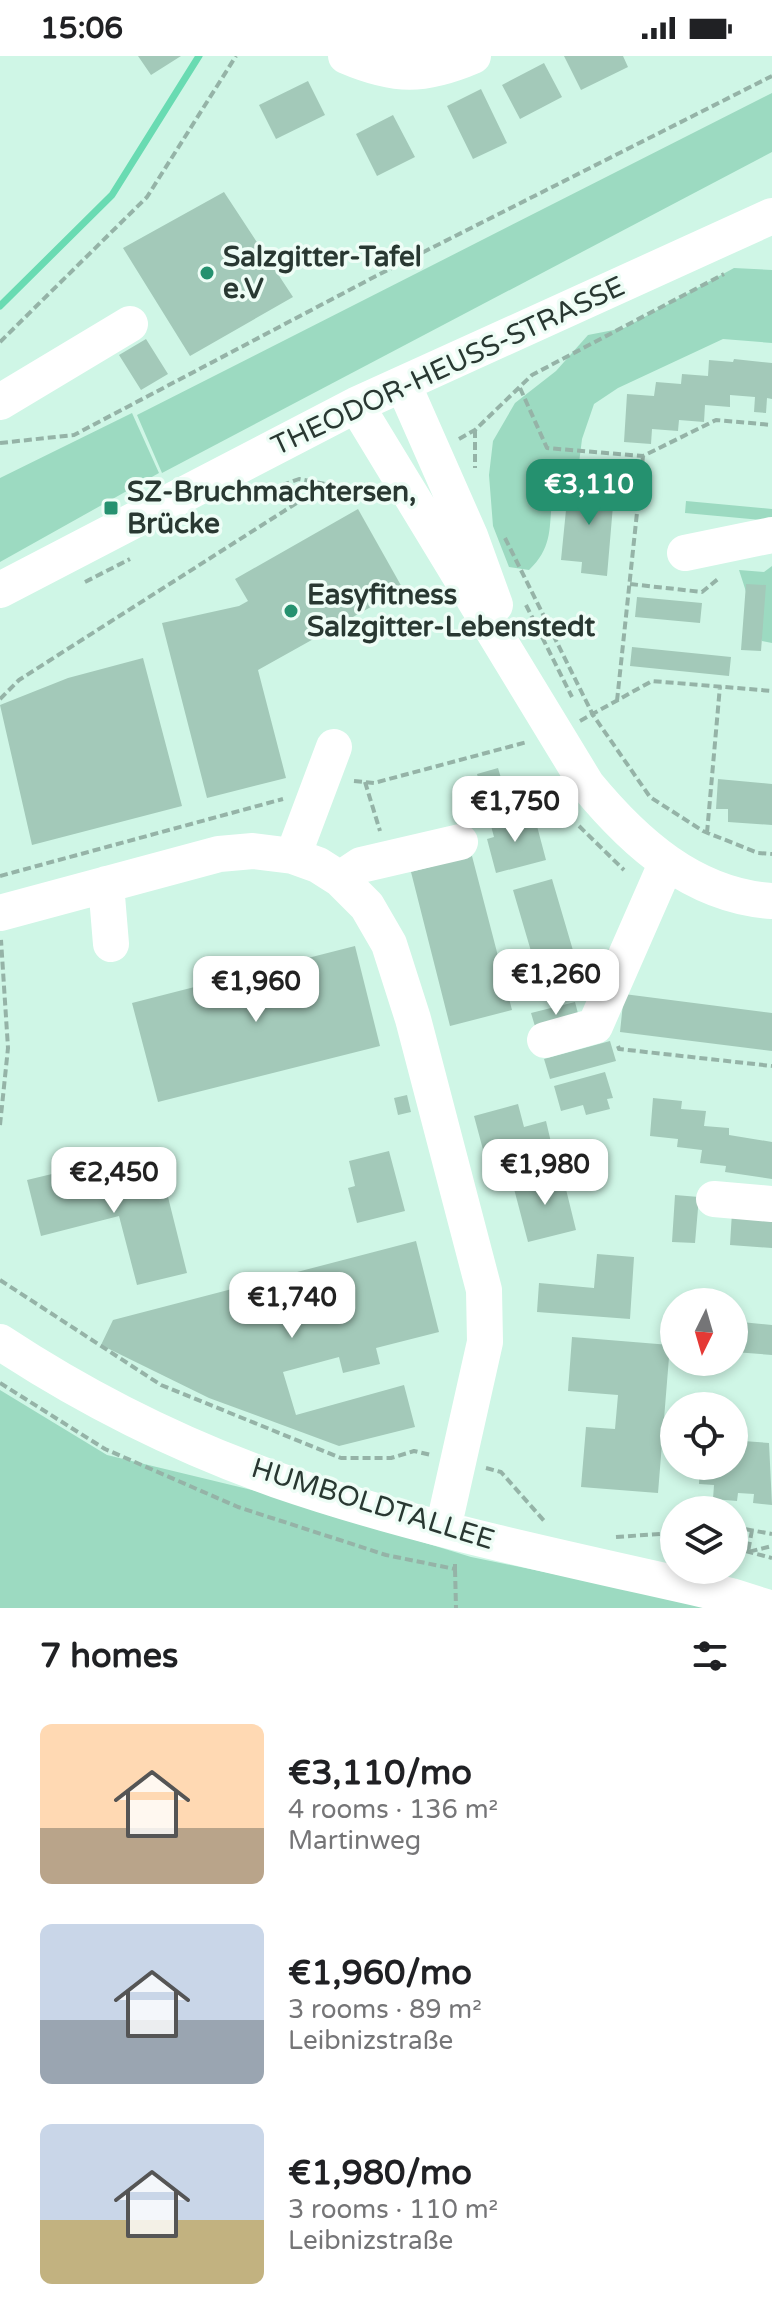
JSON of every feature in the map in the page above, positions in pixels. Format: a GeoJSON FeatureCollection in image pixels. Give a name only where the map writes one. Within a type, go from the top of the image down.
{"type":"FeatureCollection","features":[{"type":"Feature","properties":{"kind":"street"},"geometry":{"type":"LineString","coordinates":[[346,56],[376,69],[404,73],[442,69],[473,56]]}},
{"type":"Feature","properties":{"kind":"street","name":"THEODOR-HEUSS-STRASSE"},"geometry":{"type":"LineString","coordinates":[[0,590],[356,405],[772,216]]}},
{"type":"Feature","properties":{"kind":"street"},"geometry":{"type":"LineString","coordinates":[[0,402],[130,324]]}},
{"type":"Feature","properties":{"kind":"street"},"geometry":{"type":"LineString","coordinates":[[403,384],[470,536],[514,659]]}},
{"type":"Feature","properties":{"kind":"street"},"geometry":{"type":"LineString","coordinates":[[356,405],[441,549],[514,659],[587,785],[621,826],[666,864],[707,885],[772,901]]}},
{"type":"Feature","properties":{"kind":"street"},"geometry":{"type":"LineString","coordinates":[[685,553],[772,535]]}},
{"type":"Feature","properties":{"kind":"street"},"geometry":{"type":"LineString","coordinates":[[293,856],[334,747]]}},
{"type":"Feature","properties":{"kind":"street"},"geometry":{"type":"LineString","coordinates":[[340,879],[361,865],[460,842]]}},
{"type":"Feature","properties":{"kind":"street"},"geometry":{"type":"LineString","coordinates":[[0,913],[219,854],[253,851],[293,856],[318,865],[340,879],[367,906],[389,944],[484,1290],[485,1342],[443,1529]]}},
{"type":"Feature","properties":{"kind":"street"},"geometry":{"type":"LineString","coordinates":[[545,1040],[595,1026],[666,864]]}},
{"type":"Feature","properties":{"kind":"street"},"geometry":{"type":"LineString","coordinates":[[106,884],[111,944]]}},
{"type":"Feature","properties":{"kind":"street"},"geometry":{"type":"LineString","coordinates":[[714,1199],[772,1204]]}},
{"type":"Feature","properties":{"kind":"street","name":"HUMBOLDTALLEE"},"geometry":{"type":"LineString","coordinates":[[0,1342],[135,1420],[276,1479],[443,1529],[731,1596],[769,1608]]}},
{"type":"Feature","properties":{"kind":"path"},"geometry":{"type":"LineString","coordinates":[[0,342],[147,197],[236,56]]}},
{"type":"Feature","properties":{"kind":"path"},"geometry":{"type":"LineString","coordinates":[[0,443],[74,435],[376,276],[772,76]]}},
{"type":"Feature","properties":{"kind":"path"},"geometry":{"type":"LineString","coordinates":[[478,480],[472,457],[475,430],[532,375],[730,271]]}},
{"type":"Feature","properties":{"kind":"path"},"geometry":{"type":"LineString","coordinates":[[520,388],[547,448],[643,456],[716,420],[772,425]]}},
{"type":"Feature","properties":{"kind":"path"},"geometry":{"type":"LineString","coordinates":[[617,701],[643,456]]}},
{"type":"Feature","properties":{"kind":"path"},"geometry":{"type":"LineString","coordinates":[[238,503],[276,485],[299,479],[357,490]]}},
{"type":"Feature","properties":{"kind":"path"},"geometry":{"type":"LineString","coordinates":[[0,699],[19,680],[329,483]]}},
{"type":"Feature","properties":{"kind":"path"},"geometry":{"type":"LineString","coordinates":[[502,532],[593,715],[650,797],[707,833],[758,853],[772,854]]}},
{"type":"Feature","properties":{"kind":"path"},"geometry":{"type":"LineString","coordinates":[[79,584],[132,558]]}},
{"type":"Feature","properties":{"kind":"path"},"geometry":{"type":"LineString","coordinates":[[593,715],[652,681],[772,691]]}},
{"type":"Feature","properties":{"kind":"path"},"geometry":{"type":"LineString","coordinates":[[707,833],[720,686]]}},
{"type":"Feature","properties":{"kind":"path"},"geometry":{"type":"LineString","coordinates":[[0,1125],[8,1048],[1,934]]}},
{"type":"Feature","properties":{"kind":"path"},"geometry":{"type":"LineString","coordinates":[[606,1001],[619,1049],[772,1066]]}},
{"type":"Feature","properties":{"kind":"path"},"geometry":{"type":"LineString","coordinates":[[0,1280],[161,1385],[341,1458],[391,1458],[414,1451],[501,1472],[550,1526]]}},
{"type":"Feature","properties":{"kind":"path"},"geometry":{"type":"LineString","coordinates":[[748,1529],[772,1534]]}},
{"type":"Feature","properties":{"kind":"path"},"geometry":{"type":"LineString","coordinates":[[748,1552],[752,1530]]}},
{"type":"Feature","properties":{"kind":"path"},"geometry":{"type":"LineString","coordinates":[[605,1538],[660,1534]]}},
{"type":"Feature","properties":{"kind":"path"},"geometry":{"type":"LineString","coordinates":[[748,1552],[772,1546]]}},
{"type":"Feature","properties":{"kind":"path"},"geometry":{"type":"LineString","coordinates":[[748,1552],[772,1558]]}},
{"type":"Feature","properties":{"kind":"path"},"geometry":{"type":"LineString","coordinates":[[455,1569],[456,1608]]}},
{"type":"Feature","properties":{"kind":"green space"},"geometry":{"type":"Polygon","coordinates":[[[772,93],[772,152],[162,473],[137,415],[772,93]]]}},
{"type":"Feature","properties":{"kind":"green space"},"geometry":{"type":"Polygon","coordinates":[[[734,268],[772,270],[772,343],[723,339],[618,388],[594,404],[582,439],[578,471],[560,477],[555,489],[545,547],[529,570],[509,567],[493,526],[489,475],[493,441],[515,403],[556,371],[588,335],[624,328],[734,268]]]}},
{"type":"Feature","properties":{"kind":"green space"},"geometry":{"type":"Polygon","coordinates":[[[132,413],[159,473],[0,562],[0,478],[132,413]]]}},
{"type":"Feature","properties":{"kind":"green space"},"geometry":{"type":"Polygon","coordinates":[[[686,501],[772,509],[772,521],[685,513],[686,501]]]}},
{"type":"Feature","properties":{"kind":"green space"},"geometry":{"type":"Polygon","coordinates":[[[772,566],[772,643],[762,641],[739,570],[764,572],[772,566]]]}},
{"type":"Feature","properties":{"kind":"green space"},"geometry":{"type":"Polygon","coordinates":[[[0,1390],[107,1455],[260,1492],[471,1557],[720,1608],[0,1608],[0,1390]]]}},
{"type":"Feature","properties":{"kind":"building"},"geometry":{"type":"Polygon","coordinates":[[[138,56],[181,56],[151,75],[138,56]]]}},
{"type":"Feature","properties":{"kind":"building"},"geometry":{"type":"Polygon","coordinates":[[[564,56],[623,56],[628,67],[581,90],[564,56]]]}},
{"type":"Feature","properties":{"kind":"building"},"geometry":{"type":"Polygon","coordinates":[[[544,63],[562,97],[520,119],[502,85],[544,63]]]}},
{"type":"Feature","properties":{"kind":"building"},"geometry":{"type":"Polygon","coordinates":[[[308,81],[325,115],[276,139],[259,105],[308,81]]]}},
{"type":"Feature","properties":{"kind":"building"},"geometry":{"type":"Polygon","coordinates":[[[481,89],[507,143],[473,159],[447,106],[481,89]]]}},
{"type":"Feature","properties":{"kind":"building"},"geometry":{"type":"Polygon","coordinates":[[[393,115],[415,157],[377,176],[356,134],[393,115]]]}},
{"type":"Feature","properties":{"kind":"building","name":"Salzgitter-Tafel e.V"},"geometry":{"type":"Polygon","coordinates":[[[224,192],[293,297],[190,356],[123,248],[224,192]]]}},
{"type":"Feature","properties":{"kind":"building"},"geometry":{"type":"Polygon","coordinates":[[[146,339],[168,374],[141,390],[119,355],[146,339]]]}},
{"type":"Feature","properties":{"kind":"building"},"geometry":{"type":"Polygon","coordinates":[[[734,359],[772,363],[772,399],[767,398],[766,413],[754,412],[755,397],[730,395],[730,407],[705,405],[704,422],[679,420],[678,431],[652,429],[651,444],[624,442],[627,394],[654,396],[656,382],[681,384],[682,374],[708,376],[709,360],[733,362],[734,359]]]}},
{"type":"Feature","properties":{"kind":"building"},"geometry":{"type":"Polygon","coordinates":[[[584,479],[615,482],[607,576],[581,573],[582,562],[561,560],[568,490],[583,492],[584,479]]]}},
{"type":"Feature","properties":{"kind":"building"},"geometry":{"type":"Polygon","coordinates":[[[358,509],[403,589],[258,670],[286,778],[207,798],[162,623],[239,606],[248,601],[235,579],[358,509]]]}},
{"type":"Feature","properties":{"kind":"building"},"geometry":{"type":"Polygon","coordinates":[[[746,584],[766,585],[761,651],[741,650],[746,584]]]}},
{"type":"Feature","properties":{"kind":"building"},"geometry":{"type":"Polygon","coordinates":[[[637,597],[702,603],[700,623],[635,617],[637,597]]]}},
{"type":"Feature","properties":{"kind":"building"},"geometry":{"type":"Polygon","coordinates":[[[632,647],[731,657],[729,676],[630,666],[632,647]]]}},
{"type":"Feature","properties":{"kind":"building"},"geometry":{"type":"Polygon","coordinates":[[[143,658],[182,806],[32,845],[0,705],[68,678],[143,658]]]}},
{"type":"Feature","properties":{"kind":"building"},"geometry":{"type":"Polygon","coordinates":[[[498,768],[504,788],[483,794],[477,774],[498,768]]]}},
{"type":"Feature","properties":{"kind":"building"},"geometry":{"type":"Polygon","coordinates":[[[718,779],[772,784],[772,825],[728,822],[728,809],[716,809],[718,779]]]}},
{"type":"Feature","properties":{"kind":"building"},"geometry":{"type":"Polygon","coordinates":[[[522,813],[526,828],[537,826],[546,860],[496,873],[487,839],[494,837],[490,822],[522,813]]]}},
{"type":"Feature","properties":{"kind":"building"},"geometry":{"type":"Polygon","coordinates":[[[472,856],[512,1010],[450,1026],[411,872],[472,856]]]}},
{"type":"Feature","properties":{"kind":"building"},"geometry":{"type":"Polygon","coordinates":[[[552,879],[582,981],[543,992],[513,890],[552,879]]]}},
{"type":"Feature","properties":{"kind":"building"},"geometry":{"type":"Polygon","coordinates":[[[355,946],[380,1046],[158,1102],[132,1003],[355,946]]]}},
{"type":"Feature","properties":{"kind":"building"},"geometry":{"type":"Polygon","coordinates":[[[624,994],[772,1013],[772,1051],[620,1032],[624,994]]]}},
{"type":"Feature","properties":{"kind":"building"},"geometry":{"type":"Polygon","coordinates":[[[575,1002],[580,1021],[537,1033],[531,1013],[575,1002]]]}},
{"type":"Feature","properties":{"kind":"building"},"geometry":{"type":"Polygon","coordinates":[[[610,1041],[616,1061],[550,1079],[544,1059],[610,1041]]]}},
{"type":"Feature","properties":{"kind":"building"},"geometry":{"type":"Polygon","coordinates":[[[605,1072],[613,1098],[607,1099],[610,1109],[586,1115],[583,1105],[561,1111],[554,1086],[605,1072]]]}},
{"type":"Feature","properties":{"kind":"building"},"geometry":{"type":"Polygon","coordinates":[[[407,1095],[411,1112],[398,1115],[394,1098],[407,1095]]]}},
{"type":"Feature","properties":{"kind":"building"},"geometry":{"type":"Polygon","coordinates":[[[653,1098],[682,1101],[681,1109],[706,1111],[704,1126],[729,1128],[729,1135],[772,1142],[772,1179],[725,1172],[726,1166],[700,1163],[702,1150],[677,1147],[678,1139],[650,1136],[653,1098]]]}},
{"type":"Feature","properties":{"kind":"building"},"geometry":{"type":"Polygon","coordinates":[[[518,1104],[524,1127],[546,1121],[554,1155],[489,1172],[474,1116],[518,1104]]]}},
{"type":"Feature","properties":{"kind":"building"},"geometry":{"type":"Polygon","coordinates":[[[389,1151],[405,1211],[357,1223],[348,1188],[355,1186],[349,1161],[389,1151]]]}},
{"type":"Feature","properties":{"kind":"building"},"geometry":{"type":"Polygon","coordinates":[[[106,1161],[112,1185],[162,1173],[187,1273],[137,1285],[119,1216],[41,1236],[27,1180],[106,1161]]]}},
{"type":"Feature","properties":{"kind":"building"},"geometry":{"type":"Polygon","coordinates":[[[562,1173],[576,1230],[528,1242],[513,1185],[562,1173]]]}},
{"type":"Feature","properties":{"kind":"building"},"geometry":{"type":"Polygon","coordinates":[[[675,1195],[699,1197],[695,1243],[672,1242],[675,1195]]]}},
{"type":"Feature","properties":{"kind":"building"},"geometry":{"type":"Polygon","coordinates":[[[732,1212],[772,1214],[772,1248],[730,1245],[732,1212]]]}},
{"type":"Feature","properties":{"kind":"building"},"geometry":{"type":"Polygon","coordinates":[[[416,1241],[439,1332],[376,1348],[380,1364],[343,1373],[339,1357],[283,1372],[296,1415],[404,1385],[415,1427],[339,1446],[209,1398],[101,1345],[113,1320],[416,1241]]]}},
{"type":"Feature","properties":{"kind":"building"},"geometry":{"type":"Polygon","coordinates":[[[597,1254],[634,1257],[630,1319],[537,1312],[539,1283],[594,1288],[597,1254]]]}},
{"type":"Feature","properties":{"kind":"building"},"geometry":{"type":"Polygon","coordinates":[[[748,1323],[772,1325],[772,1355],[748,1353],[748,1323]]]}},
{"type":"Feature","properties":{"kind":"building"},"geometry":{"type":"Polygon","coordinates":[[[572,1337],[660,1344],[660,1376],[667,1376],[666,1392],[660,1392],[658,1493],[581,1487],[586,1427],[615,1429],[618,1395],[568,1391],[572,1337]]]}},
{"type":"Feature","properties":{"kind":"building"},"geometry":{"type":"Polygon","coordinates":[[[748,1441],[769,1443],[772,1505],[753,1503],[754,1494],[713,1496],[714,1485],[699,1484],[699,1480],[748,1480],[748,1441]]]}},
{"type":"Feature","properties":{"kind":"waterway"},"geometry":{"type":"LineString","coordinates":[[0,306],[112,195],[199,56]]}},
{"type":"Feature","properties":{"kind":"place","name":"Salzgitter-Tafel e.V"},"geometry":{"type":"Point","coordinates":[207,273]}},
{"type":"Feature","properties":{"kind":"place","name":"SZ-Bruchmachtersen, Brücke"},"geometry":{"type":"Point","coordinates":[111,508]}},
{"type":"Feature","properties":{"kind":"place","name":"Easyfitness Salzgitter-Lebenstedt"},"geometry":{"type":"Point","coordinates":[291,611]}}]}
